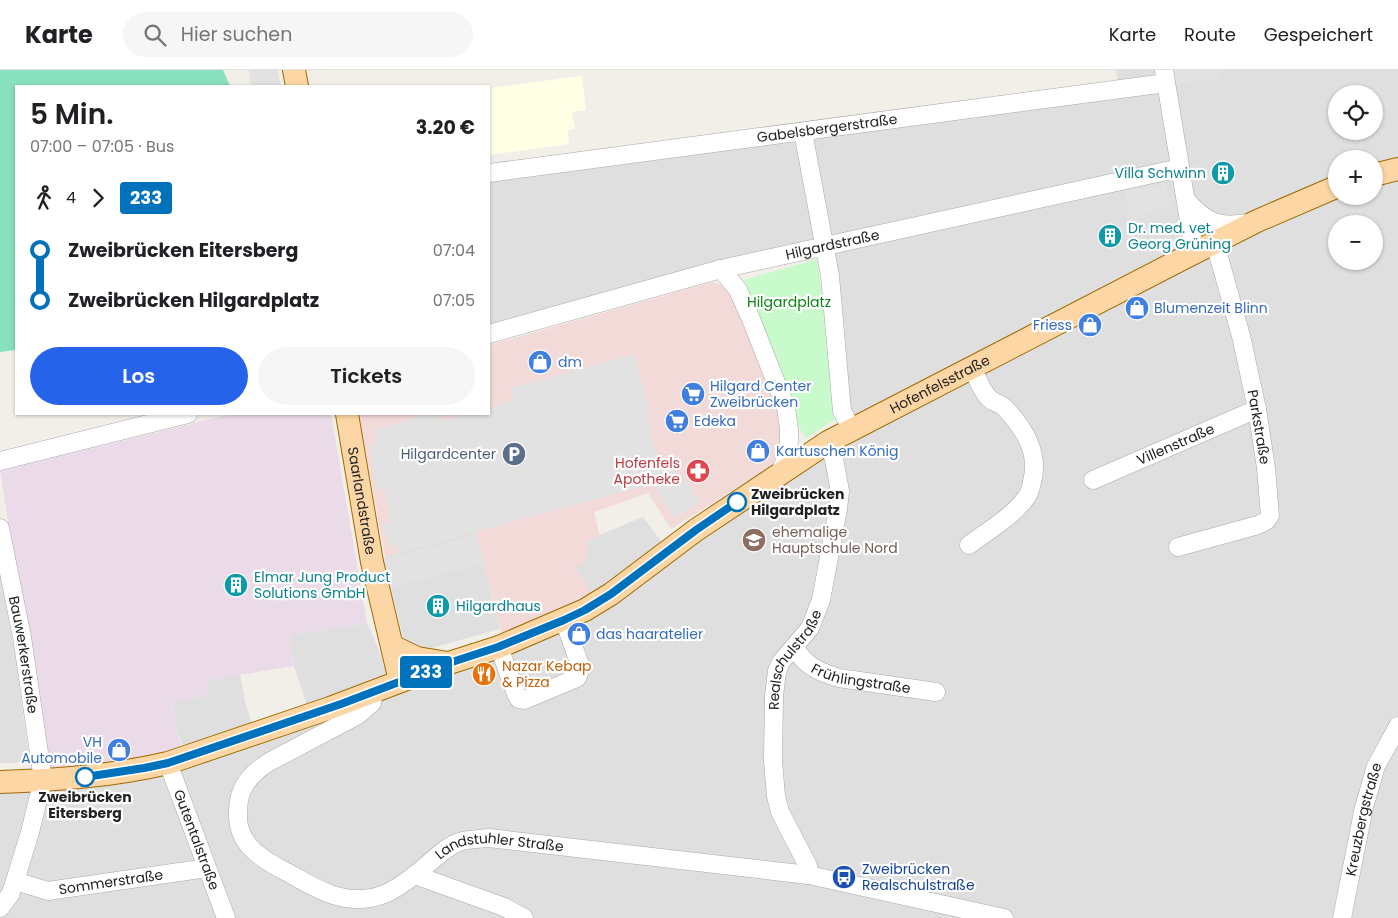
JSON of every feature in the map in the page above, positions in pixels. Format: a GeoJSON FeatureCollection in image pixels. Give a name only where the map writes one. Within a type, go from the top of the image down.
{"type":"FeatureCollection","features":[{"type":"Feature","properties":{"kind":"main road"},"geometry":{"type":"LineString","coordinates":[[294,70],[296,85]]}},
{"type":"Feature","properties":{"kind":"main road"},"geometry":{"type":"LineString","coordinates":[[1383,173],[1398,169]]}},
{"type":"Feature","properties":{"kind":"main road","name":"Hofenfelsstraße"},"geometry":{"type":"LineString","coordinates":[[0,782],[73,778],[168,763],[289,723],[449,663],[498,647],[564,620],[611,594],[696,530],[780,472],[828,442],[1257,222],[1328,191]]}},
{"type":"Feature","properties":{"kind":"main road","name":"Saarlandstraße"},"geometry":{"type":"LineString","coordinates":[[348,415],[372,562],[400,681]]}},
{"type":"Feature","properties":{"kind":"main road"},"geometry":{"type":"LineString","coordinates":[[392,646],[415,657],[449,663]]}},
{"type":"Feature","properties":{"kind":"street","name":"Gabelsbergerstraße"},"geometry":{"type":"LineString","coordinates":[[490,172],[803,132],[1165,77]]}},
{"type":"Feature","properties":{"kind":"street","name":"Parkstraße"},"geometry":{"type":"LineString","coordinates":[[1165,77],[1190,233],[1206,248],[1241,336],[1257,409],[1266,468],[1270,516],[1266,521],[1258,525],[1178,546]]}},
{"type":"Feature","properties":{"kind":"street"},"geometry":{"type":"LineString","coordinates":[[803,132],[830,276],[842,411],[852,430]]}},
{"type":"Feature","properties":{"kind":"street","name":"Hilgardstraße"},"geometry":{"type":"LineString","coordinates":[[490,334],[721,269],[1180,168]]}},
{"type":"Feature","properties":{"kind":"street"},"geometry":{"type":"LineString","coordinates":[[1186,200],[1202,216],[1215,223],[1237,225],[1257,222]]}},
{"type":"Feature","properties":{"kind":"street"},"geometry":{"type":"LineString","coordinates":[[721,269],[738,290],[786,408],[789,441],[787,456],[780,472]]}},
{"type":"Feature","properties":{"kind":"street"},"geometry":{"type":"LineString","coordinates":[[968,545],[1017,508],[1026,498],[1034,476],[1034,460],[1028,438],[1004,407],[991,400],[987,395],[972,367]]}},
{"type":"Feature","properties":{"kind":"street","name":"Villenstraße"},"geometry":{"type":"LineString","coordinates":[[1093,480],[1257,409]]}},
{"type":"Feature","properties":{"kind":"street"},"geometry":{"type":"LineString","coordinates":[[0,461],[184,415]]}},
{"type":"Feature","properties":{"kind":"street","name":"Realschulstraße"},"geometry":{"type":"LineString","coordinates":[[809,876],[808,866],[804,857],[780,812],[773,779],[775,681],[781,662],[810,628],[821,600],[840,491],[838,474],[828,442]]}},
{"type":"Feature","properties":{"kind":"street","name":"Bauwerkerstraße"},"geometry":{"type":"LineString","coordinates":[[0,528],[22,637],[44,780]]}},
{"type":"Feature","properties":{"kind":"street"},"geometry":{"type":"LineString","coordinates":[[498,647],[516,694],[519,699],[524,700],[577,678],[580,674],[581,668],[564,620]]}},
{"type":"Feature","properties":{"kind":"street","name":"Frühlingstraße"},"geometry":{"type":"LineString","coordinates":[[794,647],[810,667],[839,678],[936,692]]}},
{"type":"Feature","properties":{"kind":"street","name":"Landstuhler Straße"},"geometry":{"type":"LineString","coordinates":[[374,692],[372,703],[358,715],[268,762],[255,771],[244,785],[239,797],[237,816],[239,826],[246,843],[256,854],[311,886],[333,895],[351,899],[374,898],[396,889],[438,855],[458,843],[489,838],[809,876],[1004,918]]}},
{"type":"Feature","properties":{"kind":"street","name":"Kreuzbergstraße"},"geometry":{"type":"LineString","coordinates":[[1342,918],[1364,807],[1370,786],[1376,766],[1398,726]]}},
{"type":"Feature","properties":{"kind":"street","name":"Gutentalstraße"},"geometry":{"type":"LineString","coordinates":[[168,763],[226,918]]}},
{"type":"Feature","properties":{"kind":"street"},"geometry":{"type":"LineString","coordinates":[[0,908],[10,895],[15,881],[44,780]]}},
{"type":"Feature","properties":{"kind":"street","name":"Sommerstraße"},"geometry":{"type":"LineString","coordinates":[[15,881],[48,891],[207,868]]}},
{"type":"Feature","properties":{"kind":"street"},"geometry":{"type":"LineString","coordinates":[[416,874],[504,907],[524,918]]}},
{"type":"Feature","properties":{"kind":"shaded area"},"geometry":{"type":"Polygon","coordinates":[[[249,70],[278,70],[281,85],[251,85],[249,70]]]}},
{"type":"Feature","properties":{"kind":"shaded area"},"geometry":{"type":"Polygon","coordinates":[[[1116,70],[1398,70],[1398,918],[0,918],[0,790],[96,781],[627,590],[719,529],[755,502],[851,418],[831,240],[490,325],[490,181],[1118,83],[1116,70]]]}},
{"type":"Feature","properties":{"kind":"shaded area"},"geometry":{"type":"Polygon","coordinates":[[[1173,70],[1218,70],[1219,78],[1175,84],[1173,70]]]}},
{"type":"Feature","properties":{"kind":"shaded area"},"geometry":{"type":"Polygon","coordinates":[[[582,76],[586,110],[572,112],[575,129],[568,130],[569,144],[490,155],[490,88],[582,76]]]}},
{"type":"Feature","properties":{"kind":"shaded area"},"geometry":{"type":"Polygon","coordinates":[[[1166,184],[1170,207],[1156,209],[1130,221],[1125,191],[1166,184]]]}},
{"type":"Feature","properties":{"kind":"shaded area"},"geometry":{"type":"Polygon","coordinates":[[[713,282],[725,286],[737,299],[782,423],[782,450],[769,468],[671,529],[648,493],[594,512],[600,536],[587,540],[589,552],[587,559],[575,568],[593,595],[502,635],[476,532],[385,556],[359,415],[490,415],[490,345],[713,282]]]}},
{"type":"Feature","properties":{"kind":"shaded area","name":"Hilgardcenter"},"geometry":{"type":"Polygon","coordinates":[[[634,354],[650,412],[646,414],[658,462],[680,475],[692,488],[700,503],[673,518],[653,484],[399,552],[398,545],[389,546],[383,524],[391,522],[385,489],[377,490],[369,445],[377,443],[374,430],[427,415],[439,415],[441,421],[462,415],[490,415],[490,408],[514,400],[511,388],[634,354]]]}},
{"type":"Feature","properties":{"kind":"shaded area"},"geometry":{"type":"Polygon","coordinates":[[[227,415],[331,415],[367,623],[289,635],[294,666],[208,680],[210,695],[173,702],[176,727],[181,746],[156,755],[49,772],[0,471],[227,415]]]}},
{"type":"Feature","properties":{"kind":"shaded area"},"geometry":{"type":"Polygon","coordinates":[[[643,517],[662,542],[593,595],[575,568],[587,559],[589,552],[587,540],[643,517]]]}},
{"type":"Feature","properties":{"kind":"shaded area"},"geometry":{"type":"Polygon","coordinates":[[[476,532],[500,629],[428,649],[413,647],[403,637],[384,559],[385,556],[476,532]]]}},
{"type":"Feature","properties":{"kind":"shaded area"},"geometry":{"type":"Polygon","coordinates":[[[477,535],[484,563],[391,588],[384,559],[477,535]]]}},
{"type":"Feature","properties":{"kind":"shaded area"},"geometry":{"type":"Polygon","coordinates":[[[0,576],[14,648],[30,763],[0,763],[0,576]]]}},
{"type":"Feature","properties":{"kind":"shaded area"},"geometry":{"type":"Polygon","coordinates":[[[367,623],[387,676],[307,706],[294,666],[289,635],[367,623]]]}},
{"type":"Feature","properties":{"kind":"shaded area"},"geometry":{"type":"Polygon","coordinates":[[[240,674],[252,724],[184,751],[176,727],[173,702],[209,695],[207,680],[240,674]]]}},
{"type":"Feature","properties":{"kind":"green space"},"geometry":{"type":"Polygon","coordinates":[[[0,70],[223,70],[230,85],[15,85],[15,350],[0,352],[0,70]]]}},
{"type":"Feature","properties":{"kind":"green space","name":"Hilgardplatz"},"geometry":{"type":"Polygon","coordinates":[[[817,259],[840,416],[806,438],[796,423],[795,410],[744,280],[817,259]]]}},
{"type":"Feature","properties":{"kind":"bus line","name":"233"},"geometry":{"type":"LineString","coordinates":[[85,777],[168,763],[330,708],[449,663],[498,647],[564,620],[611,594],[696,530],[737,502]]}},
{"type":"Feature","properties":{"kind":"place","name":"Villa Schwinn"},"geometry":{"type":"Point","coordinates":[1223,173]}},
{"type":"Feature","properties":{"kind":"place","name":"Dr. med. vet. Georg Grüning"},"geometry":{"type":"Point","coordinates":[1110,236]}},
{"type":"Feature","properties":{"kind":"place","name":"Blumenzeit Blinn"},"geometry":{"type":"Point","coordinates":[1137,308]}},
{"type":"Feature","properties":{"kind":"place","name":"Friess"},"geometry":{"type":"Point","coordinates":[1090,325]}},
{"type":"Feature","properties":{"kind":"place","name":"dm"},"geometry":{"type":"Point","coordinates":[540,362]}},
{"type":"Feature","properties":{"kind":"place","name":"Hilgard Center Zweibrücken"},"geometry":{"type":"Point","coordinates":[693,394]}},
{"type":"Feature","properties":{"kind":"place","name":"Edeka"},"geometry":{"type":"Point","coordinates":[677,421]}},
{"type":"Feature","properties":{"kind":"place","name":"Kartuschen König"},"geometry":{"type":"Point","coordinates":[758,451]}},
{"type":"Feature","properties":{"kind":"place","name":"Hilgardcenter"},"geometry":{"type":"Point","coordinates":[514,454]}},
{"type":"Feature","properties":{"kind":"place","name":"Hofenfels Apotheke"},"geometry":{"type":"Point","coordinates":[698,471]}},
{"type":"Feature","properties":{"kind":"place","name":"Zweibrücken Hilgardplatz"},"geometry":{"type":"Point","coordinates":[737,502]}},
{"type":"Feature","properties":{"kind":"place","name":"ehemalige Hauptschule Nord"},"geometry":{"type":"Point","coordinates":[754,540]}},
{"type":"Feature","properties":{"kind":"place","name":"Elmar Jung Product Solutions GmbH"},"geometry":{"type":"Point","coordinates":[236,585]}},
{"type":"Feature","properties":{"kind":"place","name":"Hilgardhaus"},"geometry":{"type":"Point","coordinates":[438,606]}},
{"type":"Feature","properties":{"kind":"place","name":"das haaratelier"},"geometry":{"type":"Point","coordinates":[579,634]}},
{"type":"Feature","properties":{"kind":"place","name":"Nazar Kebap & Pizza"},"geometry":{"type":"Point","coordinates":[484,674]}},
{"type":"Feature","properties":{"kind":"place","name":"VH Automobile"},"geometry":{"type":"Point","coordinates":[119,750]}},
{"type":"Feature","properties":{"kind":"place","name":"Zweibrücken Eitersberg"},"geometry":{"type":"Point","coordinates":[85,777]}},
{"type":"Feature","properties":{"kind":"place","name":"Zweibrücken Realschulstraße"},"geometry":{"type":"Point","coordinates":[844,877]}}]}
